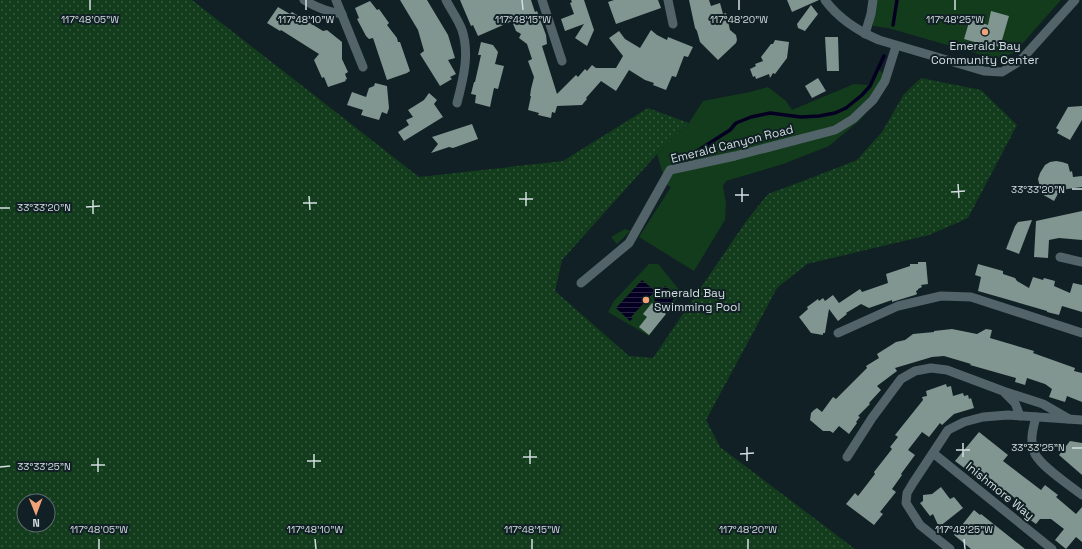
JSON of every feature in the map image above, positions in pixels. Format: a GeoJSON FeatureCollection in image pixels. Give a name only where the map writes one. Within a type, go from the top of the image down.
{"type":"FeatureCollection","features":[{"type":"Feature","properties":{"kind":"street"},"geometry":{"type":"LineString","coordinates":[[304,0],[318,8],[329,12],[342,14]]}},
{"type":"Feature","properties":{"kind":"street"},"geometry":{"type":"LineString","coordinates":[[336,0],[363,67]]}},
{"type":"Feature","properties":{"kind":"street"},"geometry":{"type":"LineString","coordinates":[[446,0],[462,30],[465,42],[466,56],[464,73],[457,103]]}},
{"type":"Feature","properties":{"kind":"street"},"geometry":{"type":"LineString","coordinates":[[542,0],[562,61]]}},
{"type":"Feature","properties":{"kind":"street"},"geometry":{"type":"LineString","coordinates":[[668,0],[674,24]]}},
{"type":"Feature","properties":{"kind":"street"},"geometry":{"type":"LineString","coordinates":[[825,0],[845,21],[865,34],[896,46],[984,71],[1002,72],[1020,61],[1075,0]]}},
{"type":"Feature","properties":{"kind":"street"},"geometry":{"type":"LineString","coordinates":[[865,34],[871,14],[873,0]]}},
{"type":"Feature","properties":{"kind":"street","name":"Emerald Canyon Road"},"geometry":{"type":"LineString","coordinates":[[581,284],[629,243],[670,170],[735,156],[834,130],[854,119],[873,100],[885,81],[896,46]]}},
{"type":"Feature","properties":{"kind":"street"},"geometry":{"type":"LineString","coordinates":[[1060,257],[1082,262]]}},
{"type":"Feature","properties":{"kind":"street"},"geometry":{"type":"LineString","coordinates":[[838,333],[898,306],[940,296],[971,297],[1082,333]]}},
{"type":"Feature","properties":{"kind":"street"},"geometry":{"type":"LineString","coordinates":[[847,456],[872,418],[901,379],[915,371],[931,368],[947,370],[1043,404],[1070,419]]}},
{"type":"Feature","properties":{"kind":"street"},"geometry":{"type":"LineString","coordinates":[[1003,391],[1015,403],[1020,416]]}},
{"type":"Feature","properties":{"kind":"street"},"geometry":{"type":"LineString","coordinates":[[950,549],[920,525],[906,503],[907,493],[948,430],[964,422],[983,417],[1008,415],[1082,420]]}},
{"type":"Feature","properties":{"kind":"street"},"geometry":{"type":"LineString","coordinates":[[1036,417],[1032,430],[1034,453],[1043,464],[1082,494]]}},
{"type":"Feature","properties":{"kind":"street","name":"Inishmore Way"},"geometry":{"type":"LineString","coordinates":[[933,453],[1052,549]]}},
{"type":"Feature","properties":{"kind":"green space"},"geometry":{"type":"Polygon","coordinates":[[[0,0],[192,0],[419,177],[563,161],[648,108],[689,123],[657,154],[562,260],[555,291],[629,356],[653,358],[747,220],[768,194],[857,160],[882,132],[904,94],[921,78],[981,90],[1017,125],[968,218],[929,235],[807,264],[777,288],[706,420],[720,447],[855,549],[0,549],[0,0]]]}},
{"type":"Feature","properties":{"kind":"green space"},"geometry":{"type":"Polygon","coordinates":[[[875,0],[1061,0],[1014,53],[996,59],[888,28],[873,26],[872,14],[875,0]]]}},
{"type":"Feature","properties":{"kind":"green space"},"geometry":{"type":"Polygon","coordinates":[[[878,68],[887,79],[877,99],[859,121],[829,146],[783,164],[726,181],[723,186],[726,204],[725,220],[694,271],[639,237],[671,187],[666,184],[657,154],[689,123],[703,101],[768,87],[786,101],[792,110],[854,84],[868,85],[878,68]]]}},
{"type":"Feature","properties":{"kind":"green space"},"geometry":{"type":"Polygon","coordinates":[[[625,229],[630,231],[617,244],[611,237],[625,229]]]}},
{"type":"Feature","properties":{"kind":"green space","name":"Emerald Bay Swimming Pool"},"geometry":{"type":"Polygon","coordinates":[[[649,264],[659,265],[680,291],[680,294],[649,336],[608,312],[614,301],[649,264]]]}},
{"type":"Feature","properties":{"kind":"shaded area"},"geometry":{"type":"Polygon","coordinates":[[[642,280],[655,291],[631,317],[633,318],[630,321],[616,308],[642,280]]]}},
{"type":"Feature","properties":{"kind":"shaded area"},"geometry":{"type":"Polygon","coordinates":[[[665,286],[677,295],[666,309],[654,300],[665,286]]]}},
{"type":"Feature","properties":{"kind":"building"},"geometry":{"type":"Polygon","coordinates":[[[400,0],[427,0],[448,35],[455,58],[448,60],[456,74],[450,77],[452,79],[440,86],[420,54],[424,51],[418,30],[400,0]]]}},
{"type":"Feature","properties":{"kind":"building"},"geometry":{"type":"Polygon","coordinates":[[[460,0],[531,0],[546,35],[547,44],[542,46],[557,94],[576,75],[578,77],[585,69],[587,71],[592,65],[596,68],[616,68],[623,56],[609,38],[619,31],[625,39],[640,48],[651,30],[667,40],[668,37],[693,47],[688,57],[684,56],[676,77],[672,76],[666,90],[653,85],[654,83],[645,80],[629,70],[616,91],[601,81],[586,98],[587,99],[582,105],[557,106],[555,113],[552,112],[551,118],[538,115],[539,113],[528,110],[534,77],[528,61],[532,59],[527,44],[519,38],[521,34],[516,31],[512,21],[478,36],[473,25],[471,26],[460,0]]]}},
{"type":"Feature","properties":{"kind":"building"},"geometry":{"type":"Polygon","coordinates":[[[571,0],[584,0],[594,30],[587,46],[575,38],[584,24],[565,31],[561,19],[574,14],[570,3],[572,2],[571,0]]]}},
{"type":"Feature","properties":{"kind":"building"},"geometry":{"type":"Polygon","coordinates":[[[614,0],[658,0],[661,8],[616,24],[608,2],[614,0]]]}},
{"type":"Feature","properties":{"kind":"building"},"geometry":{"type":"Polygon","coordinates":[[[689,0],[709,0],[711,6],[720,3],[723,14],[726,13],[730,30],[736,35],[737,40],[736,43],[718,60],[700,42],[695,28],[689,0]]]}},
{"type":"Feature","properties":{"kind":"building"},"geometry":{"type":"Polygon","coordinates":[[[787,0],[819,0],[792,12],[787,0]]]}},
{"type":"Feature","properties":{"kind":"building"},"geometry":{"type":"Polygon","coordinates":[[[370,1],[377,10],[379,9],[389,23],[387,25],[397,38],[398,42],[400,42],[410,71],[407,73],[387,80],[373,38],[369,39],[366,36],[357,19],[359,18],[355,8],[370,1]]]}},
{"type":"Feature","properties":{"kind":"building"},"geometry":{"type":"Polygon","coordinates":[[[811,5],[818,14],[805,31],[798,28],[797,24],[811,5]]]}},
{"type":"Feature","properties":{"kind":"building"},"geometry":{"type":"Polygon","coordinates":[[[278,7],[290,14],[292,12],[323,31],[327,30],[342,42],[342,59],[348,72],[345,74],[347,79],[345,80],[346,81],[328,87],[314,60],[319,54],[267,23],[278,7]]]}},
{"type":"Feature","properties":{"kind":"building","name":"Emerald Bay Community Center"},"geometry":{"type":"Polygon","coordinates":[[[991,11],[1009,16],[1000,47],[986,43],[985,45],[964,39],[970,19],[988,25],[991,11]]]}},
{"type":"Feature","properties":{"kind":"building"},"geometry":{"type":"Polygon","coordinates":[[[825,37],[838,37],[839,71],[827,71],[825,37]]]}},
{"type":"Feature","properties":{"kind":"building"},"geometry":{"type":"Polygon","coordinates":[[[775,40],[789,42],[787,58],[775,74],[773,73],[770,78],[769,74],[756,79],[755,76],[753,77],[750,69],[756,66],[755,64],[763,61],[761,57],[775,40]]]}},
{"type":"Feature","properties":{"kind":"building"},"geometry":{"type":"Polygon","coordinates":[[[481,42],[493,45],[498,52],[495,64],[504,66],[498,89],[494,88],[490,107],[475,103],[476,95],[471,94],[481,55],[478,55],[481,42]]]}},
{"type":"Feature","properties":{"kind":"building"},"geometry":{"type":"Polygon","coordinates":[[[818,78],[826,91],[812,98],[805,86],[818,78]]]}},
{"type":"Feature","properties":{"kind":"building"},"geometry":{"type":"Polygon","coordinates":[[[375,83],[387,86],[389,108],[387,114],[382,112],[379,120],[361,115],[363,110],[347,105],[352,92],[366,97],[369,88],[374,86],[375,83]]]}},
{"type":"Feature","properties":{"kind":"building"},"geometry":{"type":"Polygon","coordinates":[[[429,93],[437,100],[434,104],[443,117],[404,141],[398,132],[409,125],[406,120],[413,117],[408,110],[424,100],[429,93]]]}},
{"type":"Feature","properties":{"kind":"building"},"geometry":{"type":"Polygon","coordinates":[[[1082,106],[1082,120],[1070,140],[1057,133],[1059,130],[1056,128],[1068,107],[1082,106]]]}},
{"type":"Feature","properties":{"kind":"building"},"geometry":{"type":"Polygon","coordinates":[[[472,124],[478,139],[453,148],[449,147],[431,153],[438,144],[432,137],[472,124]]]}},
{"type":"Feature","properties":{"kind":"building"},"geometry":{"type":"Polygon","coordinates":[[[1056,161],[1068,164],[1070,172],[1072,171],[1073,177],[1082,176],[1082,187],[1060,190],[1054,201],[1040,193],[1041,191],[1038,179],[1045,165],[1056,161]]]}},
{"type":"Feature","properties":{"kind":"building"},"geometry":{"type":"Polygon","coordinates":[[[1082,211],[1082,240],[1059,238],[1049,240],[1048,258],[1034,257],[1036,221],[1082,211]]]}},
{"type":"Feature","properties":{"kind":"building"},"geometry":{"type":"Polygon","coordinates":[[[1032,220],[1019,254],[1006,249],[1018,222],[1032,220]]]}},
{"type":"Feature","properties":{"kind":"building"},"geometry":{"type":"Polygon","coordinates":[[[918,262],[926,262],[928,284],[921,285],[922,287],[916,291],[917,294],[915,295],[892,302],[892,300],[869,308],[861,304],[846,313],[847,314],[838,321],[829,309],[825,333],[823,333],[823,335],[811,333],[799,317],[808,309],[807,307],[818,299],[819,301],[823,298],[825,301],[833,295],[839,303],[860,289],[862,292],[888,283],[886,274],[910,266],[910,264],[918,264],[918,262]]]}},
{"type":"Feature","properties":{"kind":"building"},"geometry":{"type":"Polygon","coordinates":[[[978,264],[1003,271],[1003,274],[1015,278],[1017,281],[1029,288],[1033,277],[1055,281],[1054,286],[1070,293],[1073,283],[1082,285],[1082,312],[1062,306],[1059,315],[978,291],[981,277],[975,275],[978,264]]]}},
{"type":"Feature","properties":{"kind":"building"},"geometry":{"type":"Polygon","coordinates":[[[652,303],[666,314],[649,335],[639,327],[647,317],[643,314],[652,303]]]}},
{"type":"Feature","properties":{"kind":"building"},"geometry":{"type":"Polygon","coordinates":[[[952,329],[977,334],[986,329],[992,330],[990,338],[1034,351],[1033,353],[1075,368],[1074,371],[1082,373],[1082,402],[1067,396],[1065,402],[1049,397],[1052,389],[1045,384],[1027,378],[1025,385],[1015,382],[1016,378],[944,356],[932,357],[895,368],[897,371],[877,386],[881,390],[858,416],[860,417],[856,422],[857,423],[849,434],[839,426],[833,433],[830,431],[823,431],[810,420],[811,413],[814,410],[817,408],[822,412],[833,397],[836,399],[867,368],[866,366],[879,358],[877,354],[896,342],[905,340],[913,334],[952,329]]]}},
{"type":"Feature","properties":{"kind":"building"},"geometry":{"type":"Polygon","coordinates":[[[946,384],[947,387],[951,386],[953,396],[963,393],[964,396],[968,395],[969,399],[971,398],[974,408],[954,414],[942,425],[940,423],[929,437],[922,432],[908,450],[915,455],[892,489],[896,492],[880,512],[883,514],[874,525],[846,504],[855,493],[858,496],[875,474],[874,472],[892,449],[890,447],[898,437],[895,435],[923,400],[922,397],[927,396],[926,391],[946,384]]]}},
{"type":"Feature","properties":{"kind":"building"},"geometry":{"type":"Polygon","coordinates":[[[979,432],[1008,455],[1003,461],[1041,490],[1045,485],[1058,495],[1056,497],[1076,514],[1082,507],[1082,542],[1076,537],[1066,549],[1055,540],[1064,529],[1051,519],[1040,519],[1036,524],[1022,514],[1027,508],[1005,490],[1000,496],[955,461],[979,432]]]}},
{"type":"Feature","properties":{"kind":"building"},"geometry":{"type":"Polygon","coordinates":[[[1070,441],[1082,443],[1082,475],[1059,455],[1070,441]]]}},
{"type":"Feature","properties":{"kind":"building"},"geometry":{"type":"Polygon","coordinates":[[[941,487],[950,499],[954,497],[963,508],[939,527],[933,514],[930,516],[920,503],[923,501],[923,495],[932,494],[941,487]]]}},
{"type":"Feature","properties":{"kind":"building"},"geometry":{"type":"Polygon","coordinates":[[[974,510],[1025,549],[971,549],[954,535],[974,510]]]}},
{"type":"Feature","properties":{"kind":"waterway"},"geometry":{"type":"LineString","coordinates":[[893,25],[897,0]]}},
{"type":"Feature","properties":{"kind":"waterway"},"geometry":{"type":"LineString","coordinates":[[691,155],[730,130],[736,123],[751,117],[770,113],[801,117],[819,116],[835,113],[846,108],[862,95],[870,86],[884,56]]}},
{"type":"Feature","properties":{"kind":"place","name":"Emerald Bay Community Center"},"geometry":{"type":"Point","coordinates":[985,32]}},
{"type":"Feature","properties":{"kind":"place","name":"Emerald Bay Swimming Pool"},"geometry":{"type":"Point","coordinates":[646,300]}}]}
